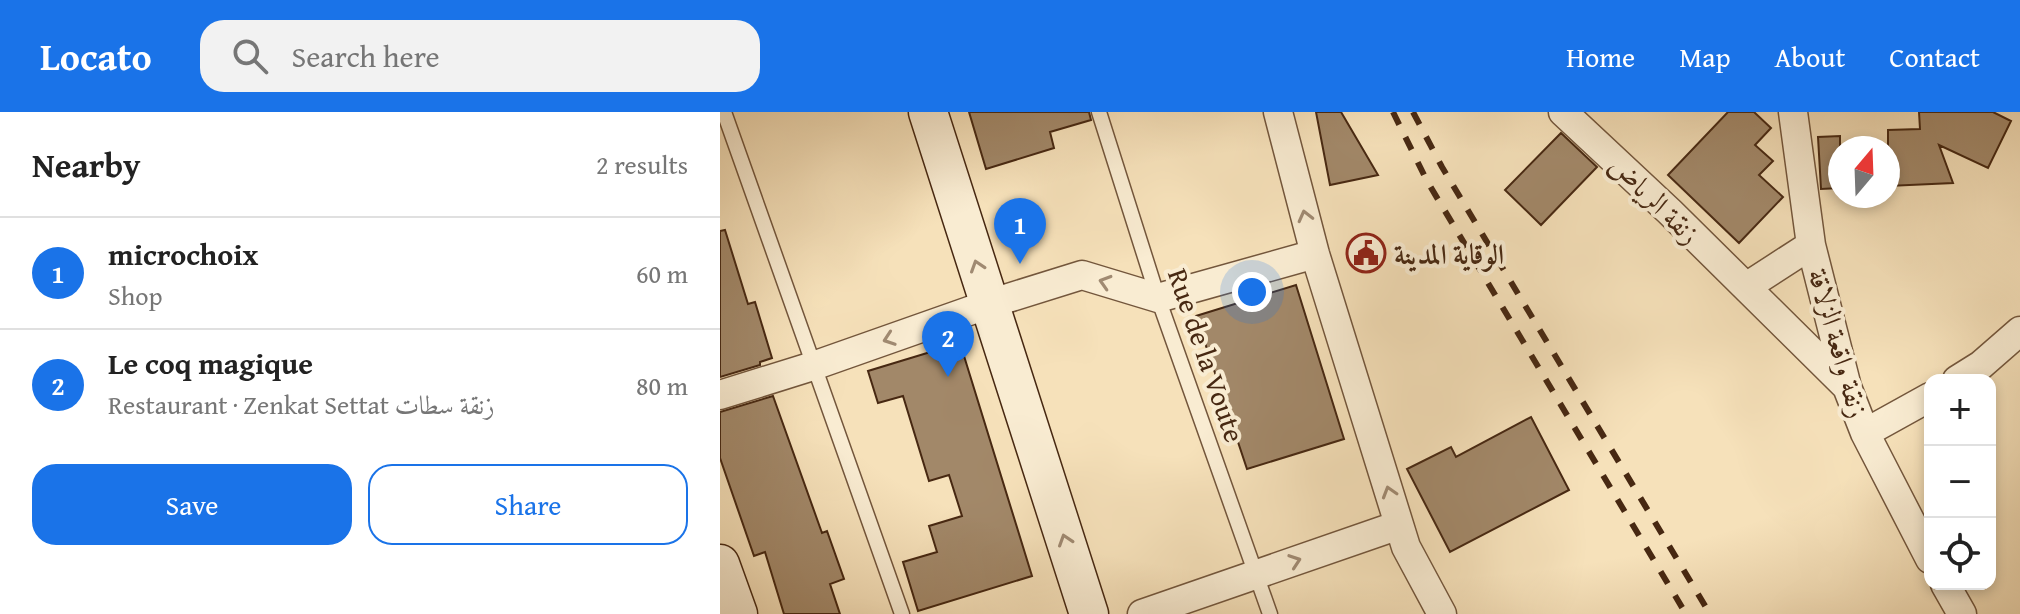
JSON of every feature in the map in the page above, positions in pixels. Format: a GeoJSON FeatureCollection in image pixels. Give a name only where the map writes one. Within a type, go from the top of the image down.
{"type":"FeatureCollection","features":[{"type":"Feature","properties":{"kind":"main road"},"geometry":{"type":"LineString","coordinates":[[928,112],[1089,614]]}},
{"type":"Feature","properties":{"kind":"main road"},"geometry":{"type":"LineString","coordinates":[[720,564],[738,614]]}},
{"type":"Feature","properties":{"kind":"street"},"geometry":{"type":"LineString","coordinates":[[1278,112],[1315,254],[1406,547],[1442,614]]}},
{"type":"Feature","properties":{"kind":"street","name":"زنقة الرياض"},"geometry":{"type":"LineString","coordinates":[[1563,112],[1847,387]]}},
{"type":"Feature","properties":{"kind":"street","name":"زنقة واقعة الزلاقة"},"geometry":{"type":"LineString","coordinates":[[1793,112],[1811,245],[1847,387],[1865,433],[1924,547]]}},
{"type":"Feature","properties":{"kind":"street"},"geometry":{"type":"LineString","coordinates":[[1746,287],[1811,245]]}},
{"type":"Feature","properties":{"kind":"street"},"geometry":{"type":"LineString","coordinates":[[720,395],[1082,275],[1158,298],[1315,254]]}},
{"type":"Feature","properties":{"kind":"street"},"geometry":{"type":"LineString","coordinates":[[1967,374],[2020,331]]}},
{"type":"Feature","properties":{"kind":"street"},"geometry":{"type":"LineString","coordinates":[[1865,433],[1924,400]]}},
{"type":"Feature","properties":{"kind":"street"},"geometry":{"type":"LineString","coordinates":[[1142,614],[1399,525]]}},
{"type":"Feature","properties":{"kind":"street"},"geometry":{"type":"LineString","coordinates":[[1948,590],[1962,614]]}},
{"type":"Feature","properties":{"kind":"lane"},"geometry":{"type":"LineString","coordinates":[[724,112],[902,614]]}},
{"type":"Feature","properties":{"kind":"lane","name":"Rue de la Voute"},"geometry":{"type":"LineString","coordinates":[[1099,112],[1158,298],[1270,614]]}},
{"type":"Feature","properties":{"kind":"building"},"geometry":{"type":"Polygon","coordinates":[[[969,112],[1089,112],[1091,120],[1050,132],[1054,148],[986,169],[969,112]]]}},
{"type":"Feature","properties":{"kind":"building"},"geometry":{"type":"Polygon","coordinates":[[[1316,112],[1341,112],[1378,175],[1330,185],[1316,112]]]}},
{"type":"Feature","properties":{"kind":"building"},"geometry":{"type":"Polygon","coordinates":[[[1728,112],[1754,112],[1771,128],[1755,145],[1773,161],[1759,175],[1783,197],[1739,243],[1668,175],[1728,112]]]}},
{"type":"Feature","properties":{"kind":"building"},"geometry":{"type":"Polygon","coordinates":[[[1919,112],[1993,112],[2011,121],[1988,168],[1939,145],[1953,183],[1900,185],[1900,136],[1888,136],[1888,130],[1920,129],[1919,112]]]}},
{"type":"Feature","properties":{"kind":"building"},"geometry":{"type":"Polygon","coordinates":[[[1561,133],[1597,167],[1541,225],[1505,190],[1561,133]]]}},
{"type":"Feature","properties":{"kind":"building"},"geometry":{"type":"Polygon","coordinates":[[[1818,137],[1828,137],[1828,189],[1821,189],[1818,137]]]}},
{"type":"Feature","properties":{"kind":"building"},"geometry":{"type":"Polygon","coordinates":[[[725,230],[748,304],[755,302],[772,358],[760,362],[760,365],[720,377],[720,231],[725,230]]]}},
{"type":"Feature","properties":{"kind":"building"},"geometry":{"type":"Polygon","coordinates":[[[1296,285],[1344,439],[1247,469],[1196,316],[1296,285]]]}},
{"type":"Feature","properties":{"kind":"building"},"geometry":{"type":"Polygon","coordinates":[[[960,343],[1032,576],[918,611],[903,562],[937,552],[929,526],[962,516],[949,475],[929,481],[903,396],[878,403],[868,371],[960,343]]]}},
{"type":"Feature","properties":{"kind":"building"},"geometry":{"type":"Polygon","coordinates":[[[773,396],[822,533],[827,531],[844,579],[830,584],[840,614],[784,614],[765,552],[754,556],[720,458],[720,412],[773,396]]]}},
{"type":"Feature","properties":{"kind":"building"},"geometry":{"type":"Polygon","coordinates":[[[1531,417],[1569,490],[1450,552],[1407,469],[1451,447],[1456,457],[1531,417]]]}},
{"type":"Feature","properties":{"kind":"railway"},"geometry":{"type":"LineString","coordinates":[[1393,112],[1427,181],[1686,614]]}},
{"type":"Feature","properties":{"kind":"railway"},"geometry":{"type":"LineString","coordinates":[[1413,112],[1442,167],[1710,614]]}},
{"type":"Feature","properties":{"kind":"place","name":"الوقاية المدينة"},"geometry":{"type":"Point","coordinates":[1366,253]}},
{"type":"Feature","properties":{"kind":"place","name":"microchoix"},"geometry":{"type":"Point","coordinates":[1020,264]}},
{"type":"Feature","properties":{"kind":"place","name":"Le coq magique"},"geometry":{"type":"Point","coordinates":[948,377]}}]}
